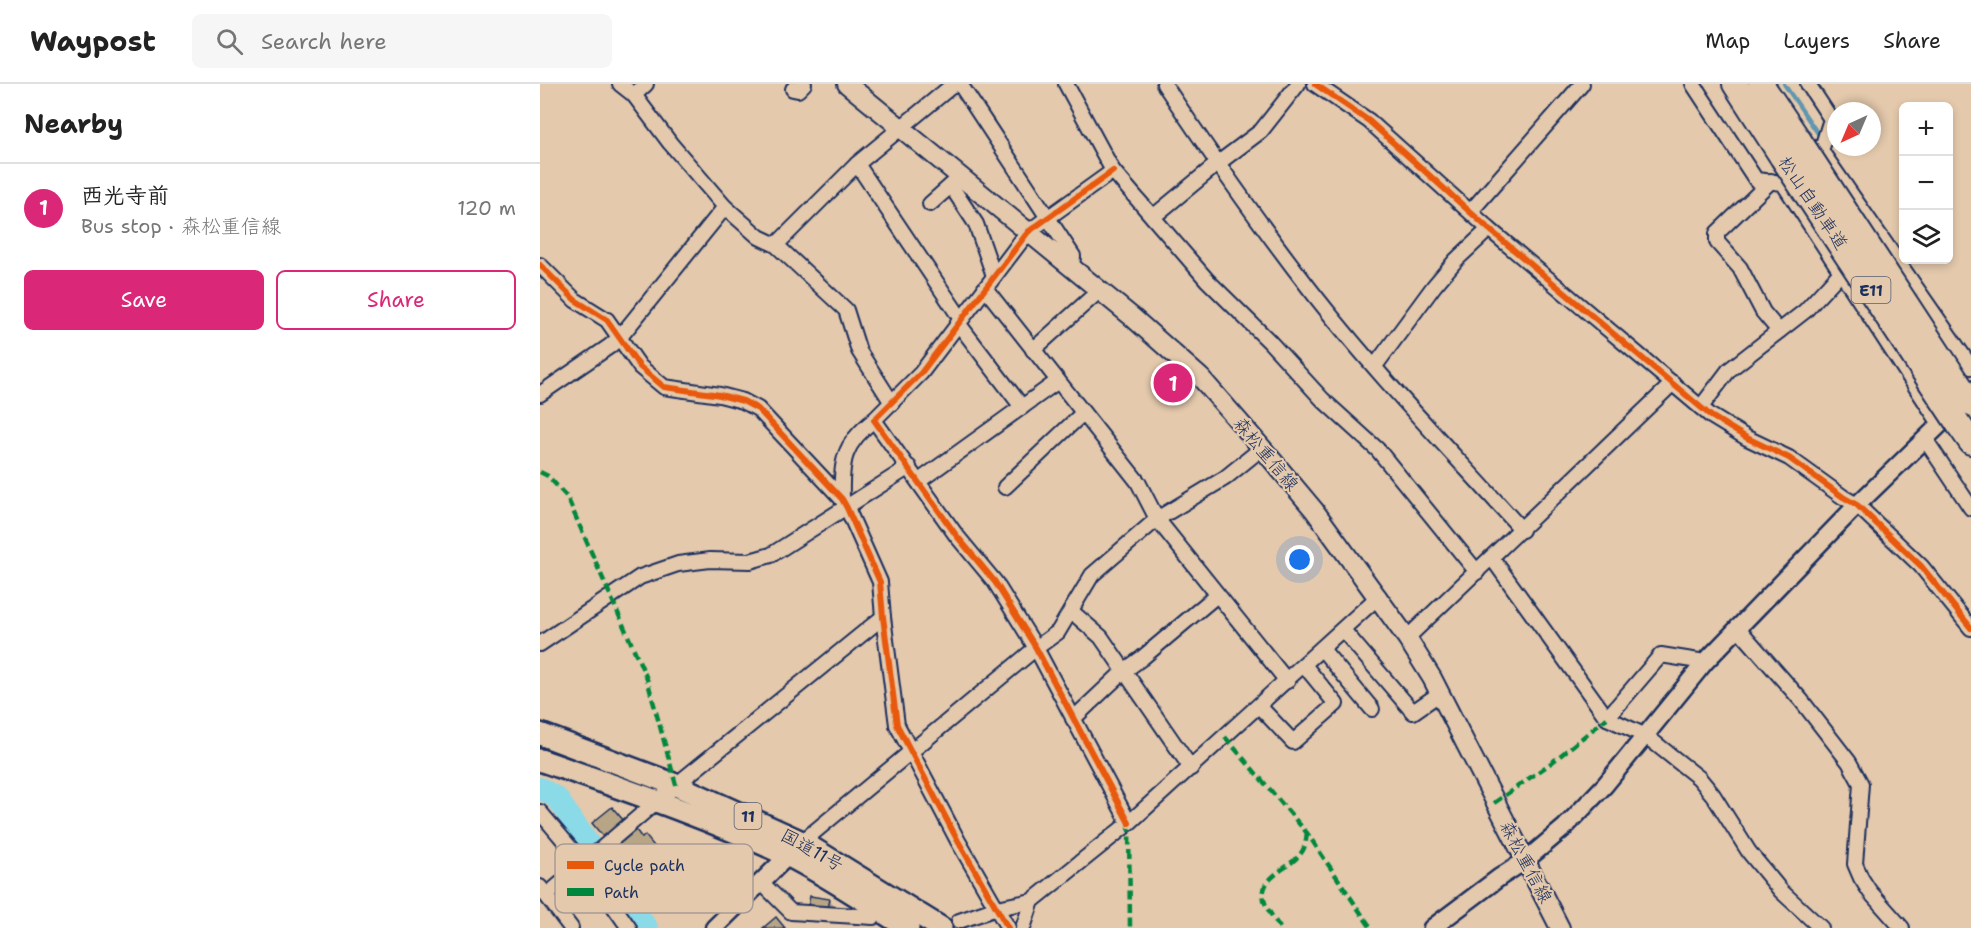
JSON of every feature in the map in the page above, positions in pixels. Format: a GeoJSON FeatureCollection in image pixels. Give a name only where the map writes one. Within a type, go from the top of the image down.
{"type":"FeatureCollection","features":[{"type":"Feature","properties":{"kind":"highway","name":"松山自動車道"},"geometry":{"type":"LineString","coordinates":[[1735,84],[1791,149],[1971,404]]}},
{"type":"Feature","properties":{"kind":"highway","name":"松山自動車道"},"geometry":{"type":"LineString","coordinates":[[1761,84],[1791,149],[1957,430]]}},
{"type":"Feature","properties":{"kind":"highway","name":"国道11号"},"geometry":{"type":"LineString","coordinates":[[540,734],[676,785],[795,849],[950,924]]}},
{"type":"Feature","properties":{"kind":"highway","name":"国道11号"},"geometry":{"type":"LineString","coordinates":[[540,760],[795,849],[832,880],[908,928]]}},
{"type":"Feature","properties":{"kind":"main road","name":"森松重信線"},"geometry":{"type":"LineString","coordinates":[[847,84],[902,128],[956,181],[1028,232],[1200,378],[1262,448],[1314,510],[1379,596],[1407,638],[1439,694],[1560,928]]}},
{"type":"Feature","properties":{"kind":"street"},"geometry":{"type":"LineString","coordinates":[[620,84],[634,95],[670,143],[725,207],[759,237],[776,245],[846,310],[859,351],[892,403]]}},
{"type":"Feature","properties":{"kind":"street"},"geometry":{"type":"LineString","coordinates":[[634,95],[646,84]]}},
{"type":"Feature","properties":{"kind":"street"},"geometry":{"type":"LineString","coordinates":[[776,245],[857,164],[954,84]]}},
{"type":"Feature","properties":{"kind":"street"},"geometry":{"type":"LineString","coordinates":[[960,84],[1073,256],[1072,268]]}},
{"type":"Feature","properties":{"kind":"street"},"geometry":{"type":"LineString","coordinates":[[1066,84],[1113,171],[1207,280],[1269,341],[1323,400],[1378,450],[1476,572]]}},
{"type":"Feature","properties":{"kind":"street"},"geometry":{"type":"LineString","coordinates":[[1164,84],[1217,164],[1310,289],[1375,366],[1522,530]]}},
{"type":"Feature","properties":{"kind":"street"},"geometry":{"type":"LineString","coordinates":[[1153,218],[1217,164],[1261,131],[1298,84]]}},
{"type":"Feature","properties":{"kind":"street"},"geometry":{"type":"LineString","coordinates":[[1316,84],[1369,121],[1489,228],[1701,407],[1732,429],[1789,458],[1857,505],[1921,566],[1971,628]]}},
{"type":"Feature","properties":{"kind":"street"},"geometry":{"type":"LineString","coordinates":[[1471,211],[1582,84]]}},
{"type":"Feature","properties":{"kind":"street"},"geometry":{"type":"LineString","coordinates":[[1693,84],[1756,180],[1783,183],[1841,272],[1957,430]]}},
{"type":"Feature","properties":{"kind":"street"},"geometry":{"type":"LineString","coordinates":[[1808,84],[1831,119],[1821,151],[1971,367]]}},
{"type":"Feature","properties":{"kind":"street"},"geometry":{"type":"LineString","coordinates":[[857,164],[960,321],[1022,407]]}},
{"type":"Feature","properties":{"kind":"street"},"geometry":{"type":"LineString","coordinates":[[844,504],[841,474],[846,450],[852,440],[921,373],[1028,232],[1113,171]]}},
{"type":"Feature","properties":{"kind":"street"},"geometry":{"type":"LineString","coordinates":[[930,204],[956,181],[976,224],[994,276]]}},
{"type":"Feature","properties":{"kind":"street"},"geometry":{"type":"LineString","coordinates":[[1771,181],[1717,233],[1717,242],[1740,268],[1763,312],[1779,331]]}},
{"type":"Feature","properties":{"kind":"street"},"geometry":{"type":"LineString","coordinates":[[540,394],[620,337],[725,207]]}},
{"type":"Feature","properties":{"kind":"street"},"geometry":{"type":"LineString","coordinates":[[1375,366],[1434,286],[1456,260],[1489,228]]}},
{"type":"Feature","properties":{"kind":"street"},"geometry":{"type":"LineString","coordinates":[[540,265],[574,300],[607,320],[640,367],[664,387],[720,395],[743,401],[758,409],[844,504],[880,582],[897,725],[958,841],[1008,928]]}},
{"type":"Feature","properties":{"kind":"street"},"geometry":{"type":"LineString","coordinates":[[1701,407],[1729,370],[1805,311],[1841,272]]}},
{"type":"Feature","properties":{"kind":"street"},"geometry":{"type":"LineString","coordinates":[[985,288],[1137,482],[1156,519],[1287,681]]}},
{"type":"Feature","properties":{"kind":"street"},"geometry":{"type":"LineString","coordinates":[[1033,350],[1100,291]]}},
{"type":"Feature","properties":{"kind":"street"},"geometry":{"type":"LineString","coordinates":[[919,481],[1058,381]]}},
{"type":"Feature","properties":{"kind":"street"},"geometry":{"type":"LineString","coordinates":[[1407,638],[1673,383]]}},
{"type":"Feature","properties":{"kind":"street"},"geometry":{"type":"LineString","coordinates":[[1957,430],[1971,395]]}},
{"type":"Feature","properties":{"kind":"street"},"geometry":{"type":"LineString","coordinates":[[1005,487],[1083,413]]}},
{"type":"Feature","properties":{"kind":"street"},"geometry":{"type":"LineString","coordinates":[[874,420],[956,535],[995,582],[1036,648],[1129,824]]}},
{"type":"Feature","properties":{"kind":"street"},"geometry":{"type":"LineString","coordinates":[[1432,928],[1526,860],[1581,810],[1646,736],[1705,662],[1857,505],[1925,439],[1957,430]]}},
{"type":"Feature","properties":{"kind":"street"},"geometry":{"type":"LineString","coordinates":[[1925,439],[1971,508]]}},
{"type":"Feature","properties":{"kind":"street"},"geometry":{"type":"LineString","coordinates":[[753,890],[795,849],[1058,632],[1092,575],[1156,519],[1225,478],[1262,448]]}},
{"type":"Feature","properties":{"kind":"street"},"geometry":{"type":"LineString","coordinates":[[540,644],[640,577],[678,564],[710,560],[750,561],[771,555],[844,504],[909,467]]}},
{"type":"Feature","properties":{"kind":"street"},"geometry":{"type":"LineString","coordinates":[[1492,558],[1607,718],[1646,736],[1699,778],[1713,795],[1749,852],[1781,891],[1821,928]]}},
{"type":"Feature","properties":{"kind":"street"},"geometry":{"type":"LineString","coordinates":[[1073,719],[1124,671],[1217,595]]}},
{"type":"Feature","properties":{"kind":"street"},"geometry":{"type":"LineString","coordinates":[[950,924],[996,908],[1032,901],[1129,824],[1379,596]]}},
{"type":"Feature","properties":{"kind":"street"},"geometry":{"type":"LineString","coordinates":[[1071,611],[1101,637],[1191,768]]}},
{"type":"Feature","properties":{"kind":"street"},"geometry":{"type":"LineString","coordinates":[[608,844],[676,785],[883,617]]}},
{"type":"Feature","properties":{"kind":"street"},"geometry":{"type":"LineString","coordinates":[[1737,627],[1801,700],[1849,762],[1861,784],[1862,792],[1855,864],[1870,892],[1902,928]]}},
{"type":"Feature","properties":{"kind":"street"},"geometry":{"type":"LineString","coordinates":[[1342,630],[1413,712],[1439,694]]}},
{"type":"Feature","properties":{"kind":"street"},"geometry":{"type":"LineString","coordinates":[[1322,649],[1372,709]]}},
{"type":"Feature","properties":{"kind":"street"},"geometry":{"type":"LineString","coordinates":[[1607,718],[1661,655],[1705,662]]}},
{"type":"Feature","properties":{"kind":"street"},"geometry":{"type":"LineString","coordinates":[[1259,706],[1293,742],[1336,704],[1304,665]]}},
{"type":"Feature","properties":{"kind":"street"},"geometry":{"type":"LineString","coordinates":[[540,812],[569,844]]}},
{"type":"Feature","properties":{"kind":"street"},"geometry":{"type":"LineString","coordinates":[[761,882],[791,912],[873,917],[878,909]]}},
{"type":"Feature","properties":{"kind":"street"},"geometry":{"type":"LineString","coordinates":[[543,891],[555,906]]}},
{"type":"Feature","properties":{"kind":"street"},"geometry":{"type":"LineString","coordinates":[[1023,928],[1032,901]]}},
{"type":"Feature","properties":{"kind":"street"},"geometry":{"type":"LineString","coordinates":[[560,913],[572,928]]}},
{"type":"Feature","properties":{"kind":"street"},"geometry":{"type":"LineString","coordinates":[[619,913],[629,928]]}},
{"type":"Feature","properties":{"kind":"street"},"geometry":{"type":"LineString","coordinates":[[714,928],[729,913]]}},
{"type":"Feature","properties":{"kind":"building"},"geometry":{"type":"Polygon","coordinates":[[[612,807],[624,821],[604,838],[592,823],[612,807]]]}},
{"type":"Feature","properties":{"kind":"building"},"geometry":{"type":"Polygon","coordinates":[[[636,830],[642,838],[645,835],[652,844],[619,844],[636,830]]]}},
{"type":"Feature","properties":{"kind":"building"},"geometry":{"type":"Polygon","coordinates":[[[810,896],[830,899],[828,909],[808,906],[810,896]]]}},
{"type":"Feature","properties":{"kind":"building"},"geometry":{"type":"Polygon","coordinates":[[[776,917],[785,928],[763,928],[776,917]]]}},
{"type":"Feature","properties":{"kind":"waterway"},"geometry":{"type":"LineString","coordinates":[[1784,84],[1821,138]]}},
{"type":"Feature","properties":{"kind":"waterway"},"geometry":{"type":"LineString","coordinates":[[1833,156],[1844,173]]}},
{"type":"Feature","properties":{"kind":"waterway"},"geometry":{"type":"LineString","coordinates":[[540,788],[557,798],[589,844]]}},
{"type":"Feature","properties":{"kind":"waterway"},"geometry":{"type":"LineString","coordinates":[[637,913],[647,928]]}},
{"type":"Feature","properties":{"kind":"marked path"},"geometry":{"type":"LineString","coordinates":[[540,472],[548,476],[567,497],[647,679],[676,785]]}},
{"type":"Feature","properties":{"kind":"marked path"},"geometry":{"type":"LineString","coordinates":[[1494,803],[1551,763],[1607,718]]}},
{"type":"Feature","properties":{"kind":"marked path"},"geometry":{"type":"LineString","coordinates":[[1225,737],[1307,833],[1371,928]]}},
{"type":"Feature","properties":{"kind":"marked path"},"geometry":{"type":"LineString","coordinates":[[1129,823],[1130,928]]}},
{"type":"Feature","properties":{"kind":"marked path"},"geometry":{"type":"LineString","coordinates":[[1280,928],[1265,903],[1263,893],[1271,879],[1299,855],[1305,846],[1307,833]]}},
{"type":"Feature","properties":{"kind":"cycle path"},"geometry":{"type":"LineString","coordinates":[[1315,84],[1369,121],[1489,229],[1711,416],[1747,438],[1789,458],[1857,505],[1921,566],[1971,628]]}},
{"type":"Feature","properties":{"kind":"cycle path"},"geometry":{"type":"LineString","coordinates":[[1113,171],[1028,232],[921,373],[874,420],[956,535],[995,582],[1036,648],[1129,823]]}},
{"type":"Feature","properties":{"kind":"cycle path"},"geometry":{"type":"LineString","coordinates":[[540,265],[575,300],[607,320],[640,367],[664,387],[720,395],[743,401],[758,409],[842,499],[880,582],[897,725],[958,841],[1008,928]]}},
{"type":"Feature","properties":{"kind":"place","name":"西光寺前"},"geometry":{"type":"Point","coordinates":[1173,383]}}]}
